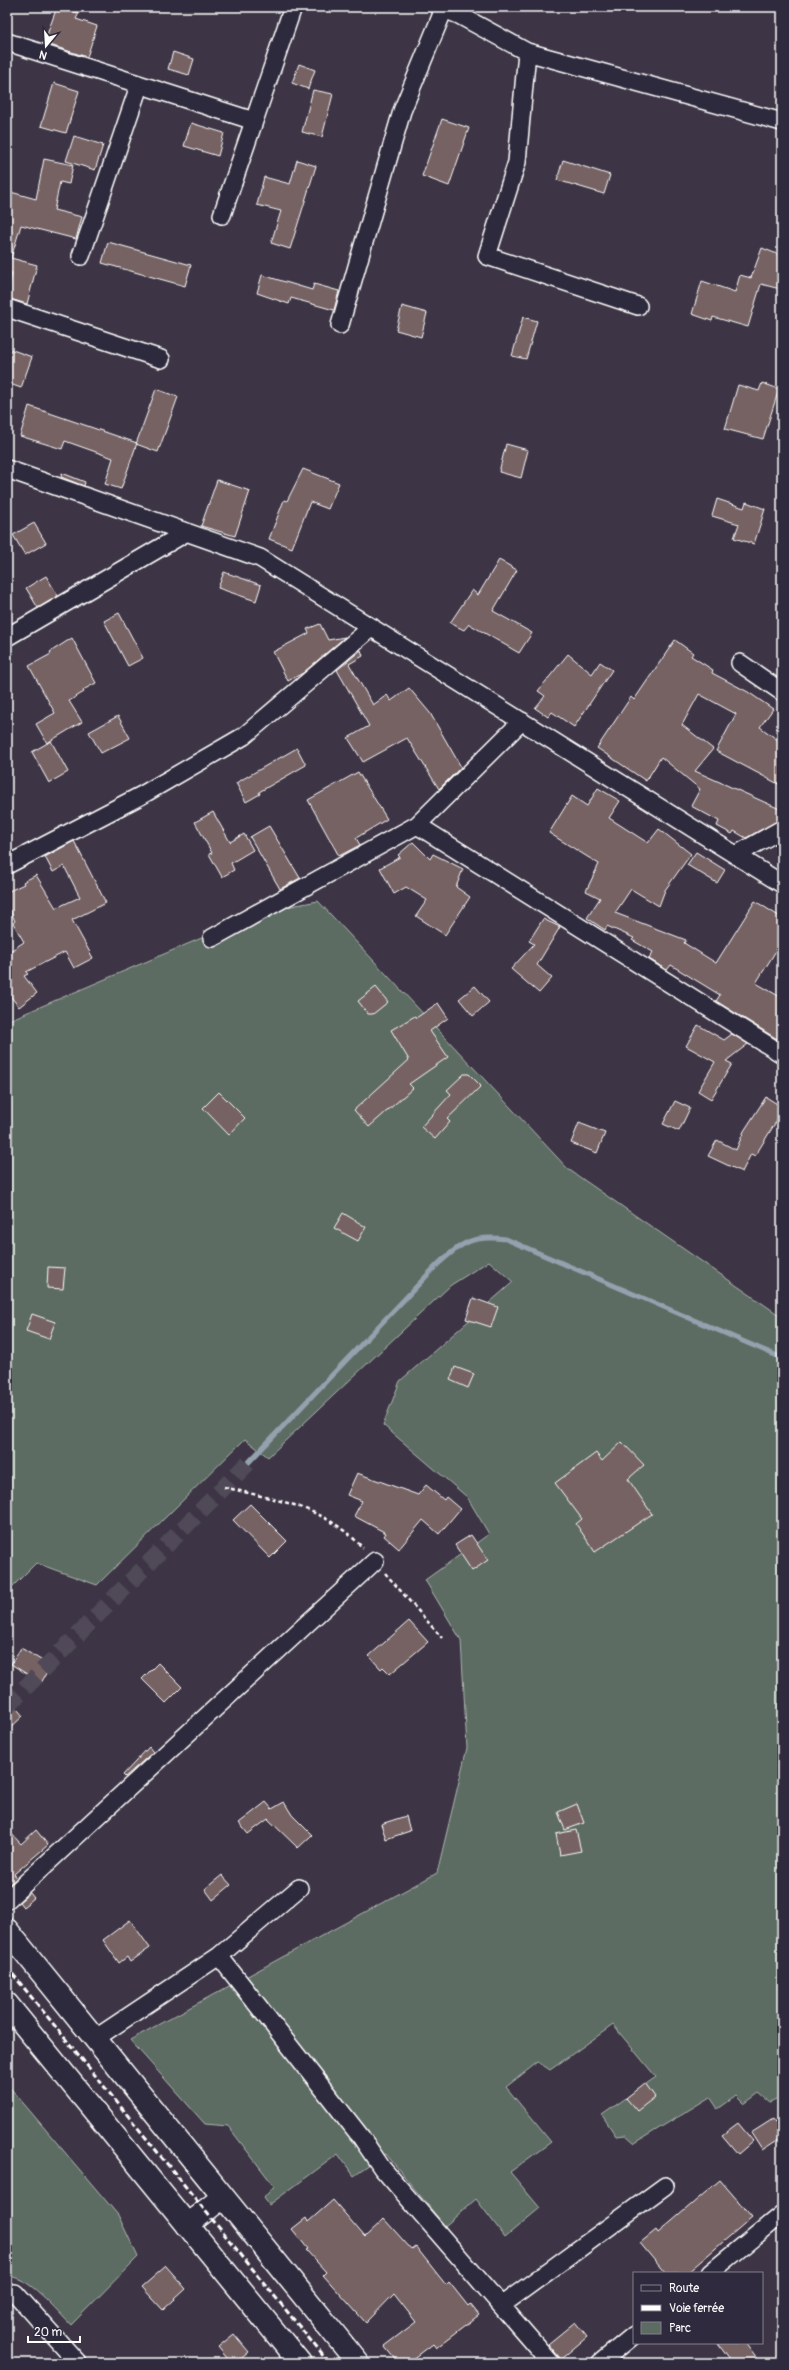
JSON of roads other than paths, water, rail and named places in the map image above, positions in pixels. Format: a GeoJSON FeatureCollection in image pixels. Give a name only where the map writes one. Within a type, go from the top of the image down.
{"type":"FeatureCollection","features":[{"type":"Feature","properties":{"kind":"main road"},"geometry":{"type":"LineString","coordinates":[[7,1930],[358,2363]]}},
{"type":"Feature","properties":{"kind":"main road"},"geometry":{"type":"LineString","coordinates":[[7,2004],[300,2363]]}},
{"type":"Feature","properties":{"kind":"main road"},"geometry":{"type":"LineString","coordinates":[[187,2225],[223,2197]]}},
{"type":"Feature","properties":{"kind":"street"},"geometry":{"type":"LineString","coordinates":[[222,216],[293,7]]}},
{"type":"Feature","properties":{"kind":"street"},"geometry":{"type":"LineString","coordinates":[[340,325],[402,111],[441,8],[461,11],[527,52],[782,122]]}},
{"type":"Feature","properties":{"kind":"street"},"geometry":{"type":"LineString","coordinates":[[7,42],[139,86],[254,121]]}},
{"type":"Feature","properties":{"kind":"street"},"geometry":{"type":"LineString","coordinates":[[527,52],[517,162],[487,256],[638,306]]}},
{"type":"Feature","properties":{"kind":"street"},"geometry":{"type":"LineString","coordinates":[[81,256],[139,86]]}},
{"type":"Feature","properties":{"kind":"street"},"geometry":{"type":"LineString","coordinates":[[7,308],[161,359]]}},
{"type":"Feature","properties":{"kind":"street"},"geometry":{"type":"LineString","coordinates":[[7,469],[260,558],[782,884]]}},
{"type":"Feature","properties":{"kind":"street"},"geometry":{"type":"LineString","coordinates":[[7,637],[187,532]]}},
{"type":"Feature","properties":{"kind":"street"},"geometry":{"type":"LineString","coordinates":[[7,865],[142,795],[244,736],[372,627]]}},
{"type":"Feature","properties":{"kind":"street"},"geometry":{"type":"LineString","coordinates":[[740,664],[782,692]]}},
{"type":"Feature","properties":{"kind":"street"},"geometry":{"type":"LineString","coordinates":[[212,938],[417,825],[522,721]]}},
{"type":"Feature","properties":{"kind":"street"},"geometry":{"type":"LineString","coordinates":[[417,825],[782,1054]]}},
{"type":"Feature","properties":{"kind":"street"},"geometry":{"type":"LineString","coordinates":[[736,855],[782,829]]}},
{"type":"Feature","properties":{"kind":"street"},"geometry":{"type":"LineString","coordinates":[[7,1900],[375,1561]]}},
{"type":"Feature","properties":{"kind":"street"},"geometry":{"type":"LineString","coordinates":[[96,2038],[219,1956],[298,1888]]}},
{"type":"Feature","properties":{"kind":"street"},"geometry":{"type":"LineString","coordinates":[[219,1956],[360,2137],[382,2168],[551,2363]]}},
{"type":"Feature","properties":{"kind":"street"},"geometry":{"type":"LineString","coordinates":[[502,2305],[665,2186]]}},
{"type":"Feature","properties":{"kind":"street"},"geometry":{"type":"LineString","coordinates":[[711,2272],[782,2214]]}},
{"type":"Feature","properties":{"kind":"street"},"geometry":{"type":"LineString","coordinates":[[15,2293],[78,2363]]}},
{"type":"Feature","properties":{"kind":"street"},"geometry":{"type":"LineString","coordinates":[[600,2363],[633,2336]]}},
{"type":"Feature","properties":{"kind":"waterway"},"geometry":{"type":"LineString","coordinates":[[248,1463],[437,1265],[461,1246],[476,1239],[506,1239],[782,1358]]}},
{"type":"Feature","properties":{"kind":"tunnel"},"geometry":{"type":"LineString","coordinates":[[7,1706],[248,1463]]}},
{"type":"Feature","properties":{"kind":"railway"},"geometry":{"type":"LineString","coordinates":[[7,1967],[329,2363]]}}]}
